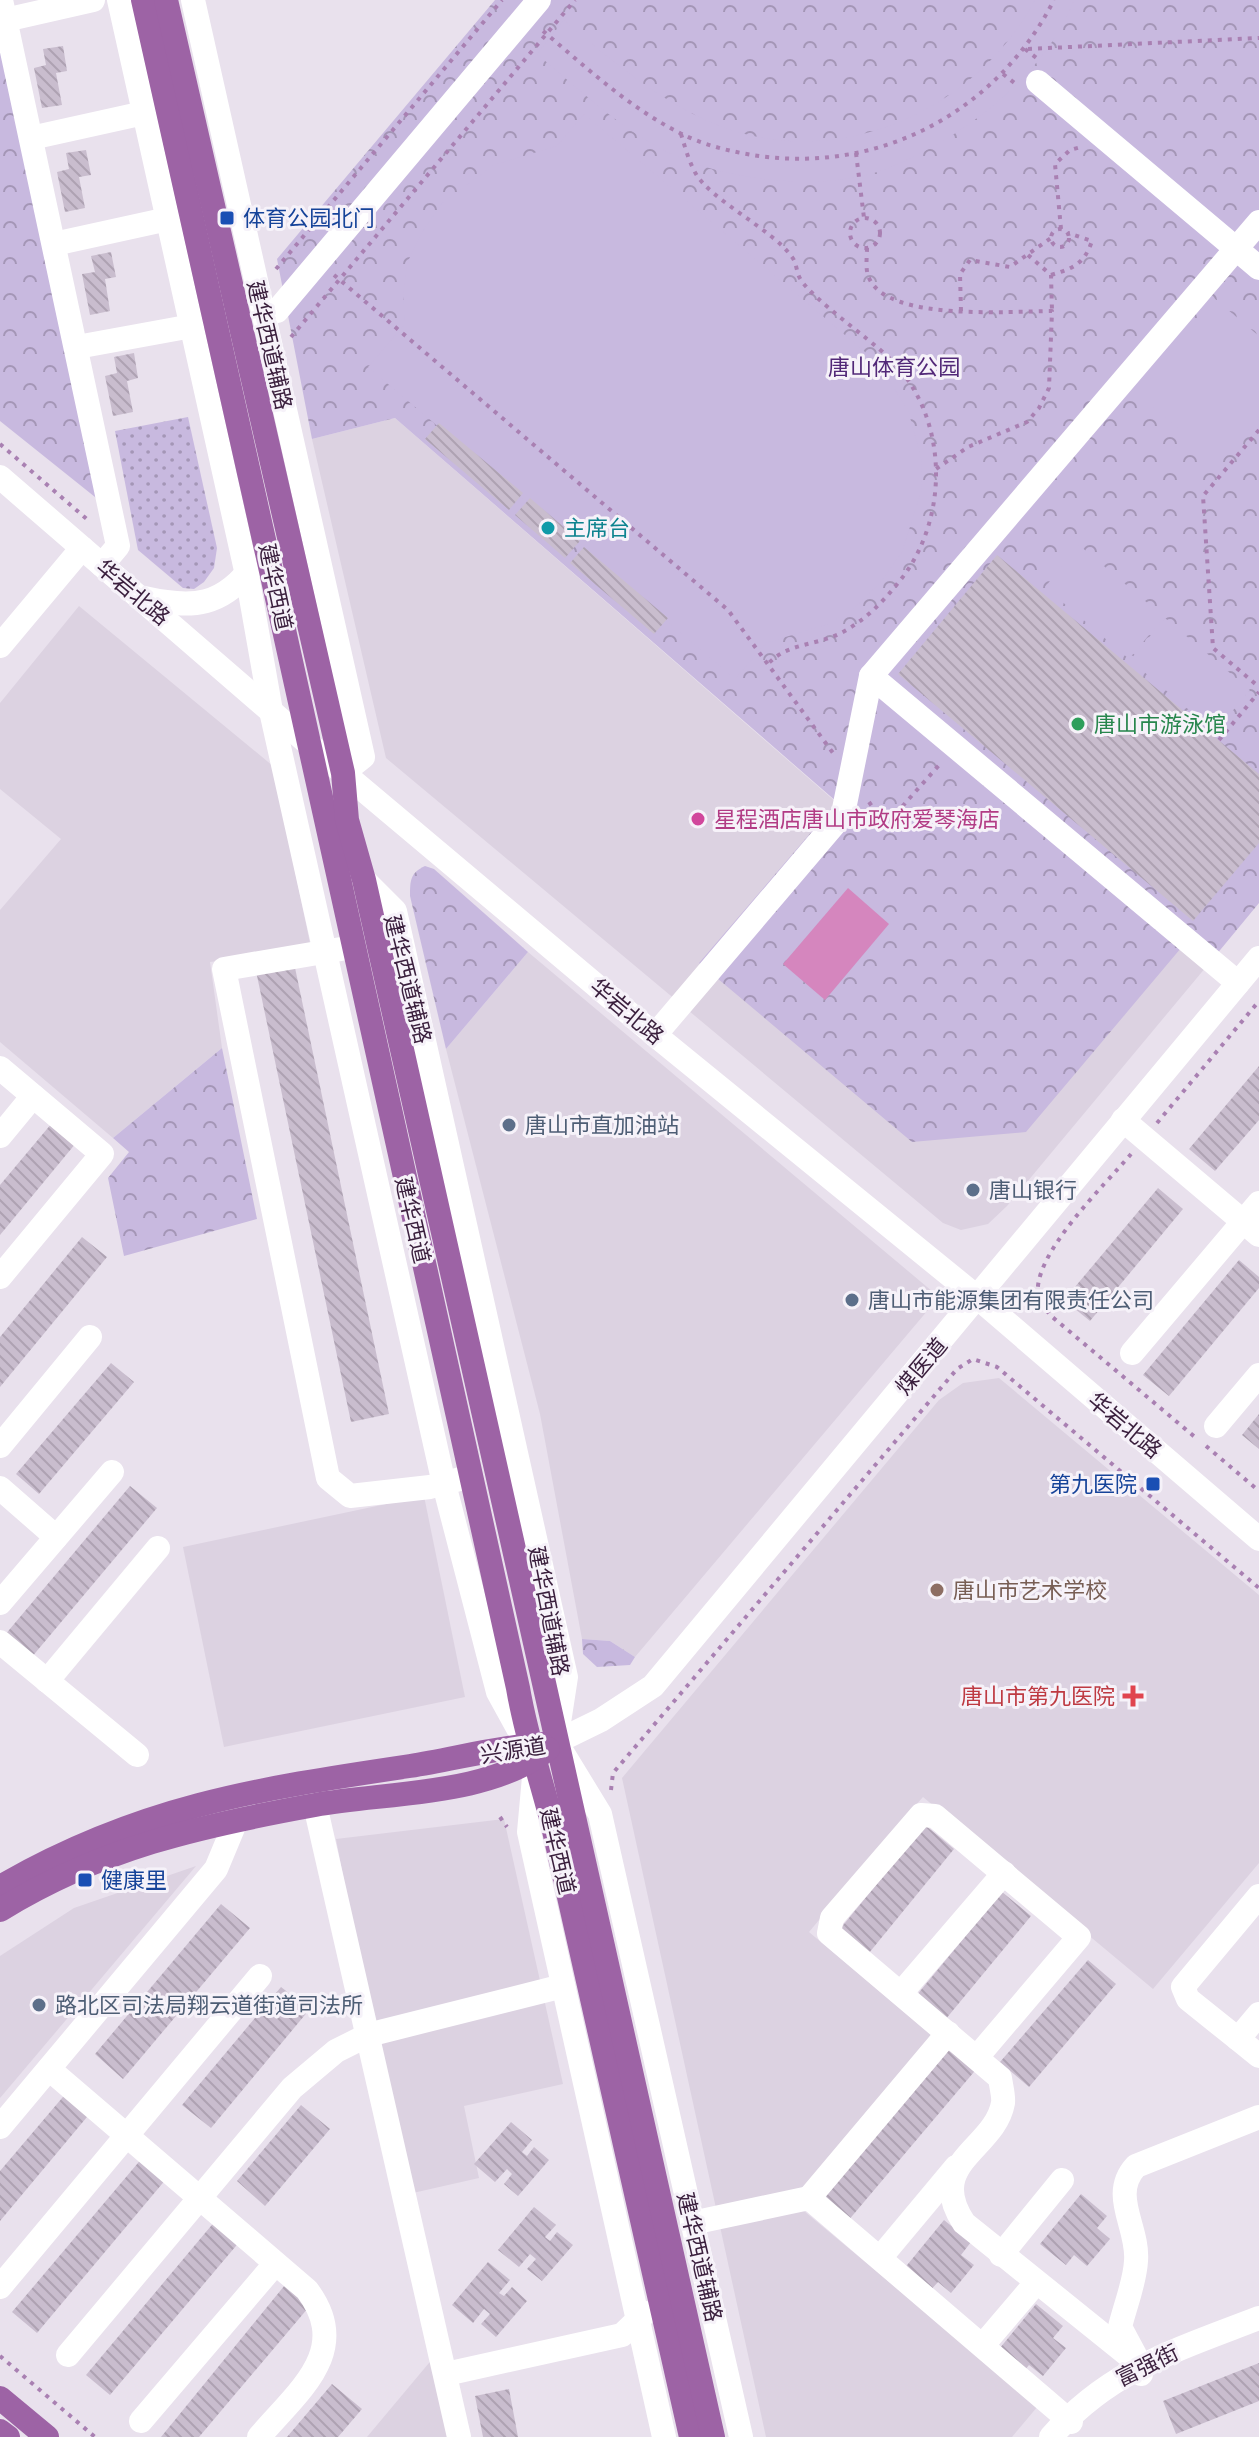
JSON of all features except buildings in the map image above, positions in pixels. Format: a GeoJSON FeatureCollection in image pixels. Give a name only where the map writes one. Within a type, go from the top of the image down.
{"type":"FeatureCollection","features":[{"type":"Feature","properties":{"kind":"main road","name":"建华西道"},"geometry":{"type":"LineString","coordinates":[[143,0],[267,547],[352,947],[531,1752],[691,2437]]}},
{"type":"Feature","properties":{"kind":"main road","name":"建华西道"},"geometry":{"type":"LineString","coordinates":[[166,0],[343,773],[347,820],[364,880],[713,2437]]}},
{"type":"Feature","properties":{"kind":"main road","name":"兴源道"},"geometry":{"type":"LineString","coordinates":[[0,1910],[112,1853],[156,1838],[315,1805],[492,1779],[531,1752],[556,1742]]}},
{"type":"Feature","properties":{"kind":"main road","name":"兴源道"},"geometry":{"type":"LineString","coordinates":[[0,1887],[59,1853],[134,1822],[195,1804],[531,1752]]}},
{"type":"Feature","properties":{"kind":"main road"},"geometry":{"type":"LineString","coordinates":[[0,2398],[47,2437]]}},
{"type":"Feature","properties":{"kind":"main road"},"geometry":{"type":"LineString","coordinates":[[0,2431],[8,2437]]}},
{"type":"Feature","properties":{"kind":"street"},"geometry":{"type":"LineString","coordinates":[[93,0],[3,10],[118,546],[102,565]]}},
{"type":"Feature","properties":{"kind":"street"},"geometry":{"type":"LineString","coordinates":[[119,0],[247,575],[271,711],[444,1484],[498,1692],[531,1752],[529,1832],[664,2437]]}},
{"type":"Feature","properties":{"kind":"street","name":"建华西道辅路"},"geometry":{"type":"LineString","coordinates":[[193,0],[363,757],[343,773]]}},
{"type":"Feature","properties":{"kind":"street"},"geometry":{"type":"LineString","coordinates":[[277,311],[532,8]]}},
{"type":"Feature","properties":{"kind":"street"},"geometry":{"type":"LineString","coordinates":[[1038,82],[1259,268]]}},
{"type":"Feature","properties":{"kind":"street"},"geometry":{"type":"LineString","coordinates":[[31,138],[144,113]]}},
{"type":"Feature","properties":{"kind":"street"},"geometry":{"type":"LineString","coordinates":[[54,244],[168,219]]}},
{"type":"Feature","properties":{"kind":"street"},"geometry":{"type":"LineString","coordinates":[[655,1035],[843,814],[871,676],[1259,222]]}},
{"type":"Feature","properties":{"kind":"street"},"geometry":{"type":"LineString","coordinates":[[77,347],[192,326]]}},
{"type":"Feature","properties":{"kind":"street","name":"华岩北路"},"geometry":{"type":"LineString","coordinates":[[0,477],[343,773],[655,1035],[978,1298],[1259,1539]]}},
{"type":"Feature","properties":{"kind":"street"},"geometry":{"type":"LineString","coordinates":[[141,598],[184,607],[223,595],[247,575],[267,547]]}},
{"type":"Feature","properties":{"kind":"street"},"geometry":{"type":"LineString","coordinates":[[0,646],[82,548]]}},
{"type":"Feature","properties":{"kind":"street"},"geometry":{"type":"LineString","coordinates":[[871,676],[1238,983]]}},
{"type":"Feature","properties":{"kind":"street"},"geometry":{"type":"LineString","coordinates":[[352,947],[224,969],[328,1478],[350,1496],[444,1484],[471,1476]]}},
{"type":"Feature","properties":{"kind":"street","name":"煤医道"},"geometry":{"type":"LineString","coordinates":[[556,1742],[601,1720],[653,1686],[1259,958]]}},
{"type":"Feature","properties":{"kind":"street"},"geometry":{"type":"LineString","coordinates":[[0,1068],[102,1154],[0,1277]]}},
{"type":"Feature","properties":{"kind":"street"},"geometry":{"type":"LineString","coordinates":[[0,1136],[33,1096]]}},
{"type":"Feature","properties":{"kind":"street"},"geometry":{"type":"LineString","coordinates":[[1123,1120],[1251,1228]]}},
{"type":"Feature","properties":{"kind":"street"},"geometry":{"type":"LineString","coordinates":[[1132,1353],[1251,1228],[1259,1203]]}},
{"type":"Feature","properties":{"kind":"street"},"geometry":{"type":"LineString","coordinates":[[0,1446],[90,1337]]}},
{"type":"Feature","properties":{"kind":"street"},"geometry":{"type":"LineString","coordinates":[[1216,1426],[1259,1375]]}},
{"type":"Feature","properties":{"kind":"street"},"geometry":{"type":"LineString","coordinates":[[0,1603],[112,1472]]}},
{"type":"Feature","properties":{"kind":"street"},"geometry":{"type":"LineString","coordinates":[[0,1488],[56,1537]]}},
{"type":"Feature","properties":{"kind":"street"},"geometry":{"type":"LineString","coordinates":[[47,1681],[158,1548]]}},
{"type":"Feature","properties":{"kind":"street"},"geometry":{"type":"LineString","coordinates":[[0,1642],[137,1755]]}},
{"type":"Feature","properties":{"kind":"street","name":"建华西道辅路"},"geometry":{"type":"LineString","coordinates":[[556,1742],[600,1814],[741,2437]]}},
{"type":"Feature","properties":{"kind":"street"},"geometry":{"type":"LineString","coordinates":[[315,1805],[459,2437]]}},
{"type":"Feature","properties":{"kind":"street"},"geometry":{"type":"LineString","coordinates":[[880,2258],[997,2118],[1004,2102],[1000,2078],[829,1933],[832,1918],[921,1815],[935,1816],[1079,1937],[977,2057]]}},
{"type":"Feature","properties":{"kind":"street"},"geometry":{"type":"LineString","coordinates":[[0,2127],[216,1869],[236,1821]]}},
{"type":"Feature","properties":{"kind":"street"},"geometry":{"type":"LineString","coordinates":[[901,1993],[1004,1873]]}},
{"type":"Feature","properties":{"kind":"street"},"geometry":{"type":"LineString","coordinates":[[1259,1896],[1183,1987],[1188,1999],[1259,2056]]}},
{"type":"Feature","properties":{"kind":"street"},"geometry":{"type":"LineString","coordinates":[[0,2287],[260,1976]]}},
{"type":"Feature","properties":{"kind":"street"},"geometry":{"type":"LineString","coordinates":[[68,2355],[292,2088],[336,2051],[368,2035],[563,1986]]}},
{"type":"Feature","properties":{"kind":"street"},"geometry":{"type":"LineString","coordinates":[[1238,2039],[1259,2014]]}},
{"type":"Feature","properties":{"kind":"street"},"geometry":{"type":"LineString","coordinates":[[692,2223],[809,2198],[948,2033]]}},
{"type":"Feature","properties":{"kind":"street"},"geometry":{"type":"LineString","coordinates":[[49,2069],[307,2290],[318,2306],[326,2324],[325,2353],[306,2382],[259,2437]]}},
{"type":"Feature","properties":{"kind":"street"},"geometry":{"type":"LineString","coordinates":[[1140,2369],[1120,2327],[1137,2259],[1123,2189],[1127,2176],[1136,2166],[1259,2117]]}},
{"type":"Feature","properties":{"kind":"street"},"geometry":{"type":"LineString","coordinates":[[963,2159],[952,2186],[954,2207],[964,2223],[1140,2369]]}},
{"type":"Feature","properties":{"kind":"street"},"geometry":{"type":"LineString","coordinates":[[1001,2255],[1062,2180]]}},
{"type":"Feature","properties":{"kind":"street"},"geometry":{"type":"LineString","coordinates":[[809,2198],[983,2345],[1062,2431]]}},
{"type":"Feature","properties":{"kind":"street"},"geometry":{"type":"LineString","coordinates":[[141,2421],[275,2264]]}},
{"type":"Feature","properties":{"kind":"street"},"geometry":{"type":"LineString","coordinates":[[983,2345],[1035,2284]]}},
{"type":"Feature","properties":{"kind":"street"},"geometry":{"type":"LineString","coordinates":[[446,2374],[622,2335],[638,2323],[658,2293]]}},
{"type":"Feature","properties":{"kind":"street","name":"富强街"},"geometry":{"type":"LineString","coordinates":[[1062,2431],[1140,2369],[1259,2318]]}},
{"type":"Feature","properties":{"kind":"street","name":"富强街"},"geometry":{"type":"LineString","coordinates":[[1140,2369],[1259,2327]]}},
{"type":"Feature","properties":{"kind":"path"},"geometry":{"type":"LineString","coordinates":[[269,277],[502,0]]}},
{"type":"Feature","properties":{"kind":"path"},"geometry":{"type":"LineString","coordinates":[[284,345],[575,0]]}},
{"type":"Feature","properties":{"kind":"path"},"geometry":{"type":"LineString","coordinates":[[532,8],[546,34],[626,101],[681,134],[734,152],[792,160],[856,153],[893,145],[952,116],[988,89],[1025,49],[1054,0]]}},
{"type":"Feature","properties":{"kind":"path"},"geometry":{"type":"LineString","coordinates":[[1025,49],[1259,38]]}},
{"type":"Feature","properties":{"kind":"path"},"geometry":{"type":"LineString","coordinates":[[681,134],[697,176],[793,257],[801,280],[890,358],[910,382],[934,441],[936,469],[929,525],[918,554],[880,605],[837,635],[779,652],[768,664]]}},
{"type":"Feature","properties":{"kind":"path"},"geometry":{"type":"LineString","coordinates":[[1061,229],[1055,164],[1070,150],[1106,139]]}},
{"type":"Feature","properties":{"kind":"path"},"geometry":{"type":"LineString","coordinates":[[856,153],[864,218]]}},
{"type":"Feature","properties":{"kind":"path"},"geometry":{"type":"LineString","coordinates":[[864,218],[877,224],[880,234],[876,243],[867,248],[857,246],[850,235],[852,226],[864,218]]}},
{"type":"Feature","properties":{"kind":"path"},"geometry":{"type":"LineString","coordinates":[[1051,275],[1074,268],[1086,259],[1092,241],[1061,229]]}},
{"type":"Feature","properties":{"kind":"path"},"geometry":{"type":"LineString","coordinates":[[961,311],[960,274],[970,260],[1010,267],[1061,229]]}},
{"type":"Feature","properties":{"kind":"path"},"geometry":{"type":"LineString","coordinates":[[1051,238],[1056,245],[1064,246],[1068,233]]}},
{"type":"Feature","properties":{"kind":"path"},"geometry":{"type":"LineString","coordinates":[[867,248],[868,277],[878,292],[906,305],[961,311],[1052,311]]}},
{"type":"Feature","properties":{"kind":"path"},"geometry":{"type":"LineString","coordinates":[[936,469],[968,447],[1027,422],[1039,408],[1049,388],[1051,275],[1028,255]]}},
{"type":"Feature","properties":{"kind":"path"},"geometry":{"type":"LineString","coordinates":[[318,262],[728,610],[883,822],[892,818],[946,757]]}},
{"type":"Feature","properties":{"kind":"path"},"geometry":{"type":"LineString","coordinates":[[1219,740],[1259,690],[1213,648],[1203,496],[1259,430]]}},
{"type":"Feature","properties":{"kind":"path"},"geometry":{"type":"LineString","coordinates":[[1039,1299],[1050,1315],[1259,1491]]}},
{"type":"Feature","properties":{"kind":"path"},"geometry":{"type":"LineString","coordinates":[[614,1800],[613,1773],[957,1369],[973,1359],[997,1367],[1259,1588]]}},
{"type":"Feature","properties":{"kind":"path"},"geometry":{"type":"LineString","coordinates":[[0,2356],[95,2437]]}},
{"type":"Feature","properties":{"kind":"shaded area"},"geometry":{"type":"Polygon","coordinates":[[[395,418],[837,803],[1193,935],[1216,955],[1007,1206],[988,1224],[961,1230],[943,1223],[386,758],[312,439],[395,418]]]}},
{"type":"Feature","properties":{"kind":"shaded area"},"geometry":{"type":"Polygon","coordinates":[[[79,606],[273,766],[311,948],[210,962],[222,1048],[113,1138],[0,1042],[0,910],[61,839],[0,789],[0,703],[79,606]]]}},
{"type":"Feature","properties":{"kind":"shaded area"},"geometry":{"type":"Polygon","coordinates":[[[848,888],[889,924],[825,1000],[783,964],[848,888]]]}},
{"type":"Feature","properties":{"kind":"shaded area"},"geometry":{"type":"Polygon","coordinates":[[[528,952],[939,1297],[635,1657],[610,1641],[582,1639],[540,1414],[446,1049],[528,952]]]}},
{"type":"Feature","properties":{"kind":"shaded area"},"geometry":{"type":"Polygon","coordinates":[[[999,1378],[1259,1595],[1259,1863],[1153,1989],[923,1797],[899,1824],[809,1932],[936,2039],[798,2206],[1038,2406],[1012,2437],[766,2437],[622,1778],[939,1400],[963,1383],[999,1378]]]}},
{"type":"Feature","properties":{"kind":"shaded area"},"geometry":{"type":"Polygon","coordinates":[[[424,1496],[465,1697],[224,1747],[183,1547],[424,1496]]]}},
{"type":"Feature","properties":{"kind":"shaded area"},"geometry":{"type":"Polygon","coordinates":[[[504,1819],[563,2084],[464,2106],[479,2178],[404,2195],[336,1839],[504,1819]]]}},
{"type":"Feature","properties":{"kind":"shaded area","name":"路北区司法局翔云道街道司法所"},"geometry":{"type":"Polygon","coordinates":[[[196,1866],[0,2098],[0,1956],[74,1908],[196,1866]]]}},
{"type":"Feature","properties":{"kind":"shaded area"},"geometry":{"type":"Polygon","coordinates":[[[434,2357],[453,2437],[367,2437],[434,2357]]]}},
{"type":"Feature","properties":{"kind":"green space","name":"唐山体育公园"},"geometry":{"type":"Polygon","coordinates":[[[495,0],[1259,0],[1259,903],[1216,955],[1192,935],[1026,1132],[912,1142],[699,963],[837,802],[395,418],[312,439],[277,259],[495,0]]]}},
{"type":"Feature","properties":{"kind":"green space"},"geometry":{"type":"Polygon","coordinates":[[[1035,0],[1074,0],[1061,28],[1043,55],[996,103],[969,124],[912,158],[883,170],[838,180],[761,179],[712,169],[669,153],[629,129],[537,54],[564,20],[638,80],[698,117],[766,138],[812,141],[857,135],[900,122],[941,100],[978,73],[1009,39],[1035,0]]]}},
{"type":"Feature","properties":{"kind":"green space"},"geometry":{"type":"Polygon","coordinates":[[[0,35],[100,501],[0,421],[0,35]]]}},
{"type":"Feature","properties":{"kind":"green space"},"geometry":{"type":"Polygon","coordinates":[[[584,114],[878,363],[908,410],[922,461],[921,492],[902,552],[880,583],[852,610],[828,624],[766,643],[735,679],[368,367],[405,324],[403,295],[407,263],[442,203],[494,165],[557,146],[584,114]]]}},
{"type":"Feature","properties":{"kind":"green space"},"geometry":{"type":"Polygon","coordinates":[[[1214,298],[1259,336],[1259,417],[1220,463],[1135,392],[1214,298]]]}},
{"type":"Feature","properties":{"kind":"green space"},"geometry":{"type":"Polygon","coordinates":[[[188,417],[217,548],[214,568],[204,582],[194,589],[183,588],[138,550],[115,431],[188,417]]]}},
{"type":"Feature","properties":{"kind":"green space"},"geometry":{"type":"Polygon","coordinates":[[[1079,545],[1164,617],[1129,659],[1045,587],[1079,545]]]}},
{"type":"Feature","properties":{"kind":"green space"},"geometry":{"type":"Polygon","coordinates":[[[1165,618],[1250,690],[1215,732],[1130,660],[1165,618]]]}},
{"type":"Feature","properties":{"kind":"green space"},"geometry":{"type":"Polygon","coordinates":[[[425,866],[434,869],[528,952],[446,1049],[410,896],[412,878],[425,866]]]}},
{"type":"Feature","properties":{"kind":"green space"},"geometry":{"type":"Polygon","coordinates":[[[222,1048],[257,1219],[124,1256],[108,1178],[129,1152],[113,1138],[222,1048]]]}},
{"type":"Feature","properties":{"kind":"green space"},"geometry":{"type":"Polygon","coordinates":[[[582,1639],[610,1641],[635,1657],[630,1665],[597,1667],[583,1654],[582,1639]]]}},
{"type":"Feature","properties":{"kind":"place","name":"体育公园北门"},"geometry":{"type":"Point","coordinates":[227,218]}},
{"type":"Feature","properties":{"kind":"place","name":"主席台"},"geometry":{"type":"Point","coordinates":[548,528]}},
{"type":"Feature","properties":{"kind":"place","name":"唐山市游泳馆"},"geometry":{"type":"Point","coordinates":[1078,724]}},
{"type":"Feature","properties":{"kind":"place","name":"星程酒店唐山市政府爱琴海店"},"geometry":{"type":"Point","coordinates":[698,819]}},
{"type":"Feature","properties":{"kind":"place","name":"唐山市直加油站"},"geometry":{"type":"Point","coordinates":[509,1125]}},
{"type":"Feature","properties":{"kind":"place","name":"唐山银行"},"geometry":{"type":"Point","coordinates":[973,1190]}},
{"type":"Feature","properties":{"kind":"place","name":"唐山市能源集团有限责任公司"},"geometry":{"type":"Point","coordinates":[852,1300]}},
{"type":"Feature","properties":{"kind":"place","name":"第九医院"},"geometry":{"type":"Point","coordinates":[1153,1484]}},
{"type":"Feature","properties":{"kind":"place","name":"唐山市艺术学校"},"geometry":{"type":"Point","coordinates":[937,1590]}},
{"type":"Feature","properties":{"kind":"place","name":"唐山市第九医院"},"geometry":{"type":"Point","coordinates":[1133,1696]}},
{"type":"Feature","properties":{"kind":"place","name":"健康里"},"geometry":{"type":"Point","coordinates":[85,1880]}},
{"type":"Feature","properties":{"kind":"place","name":"路北区司法局翔云道街道司法所"},"geometry":{"type":"Point","coordinates":[39,2005]}}]}
